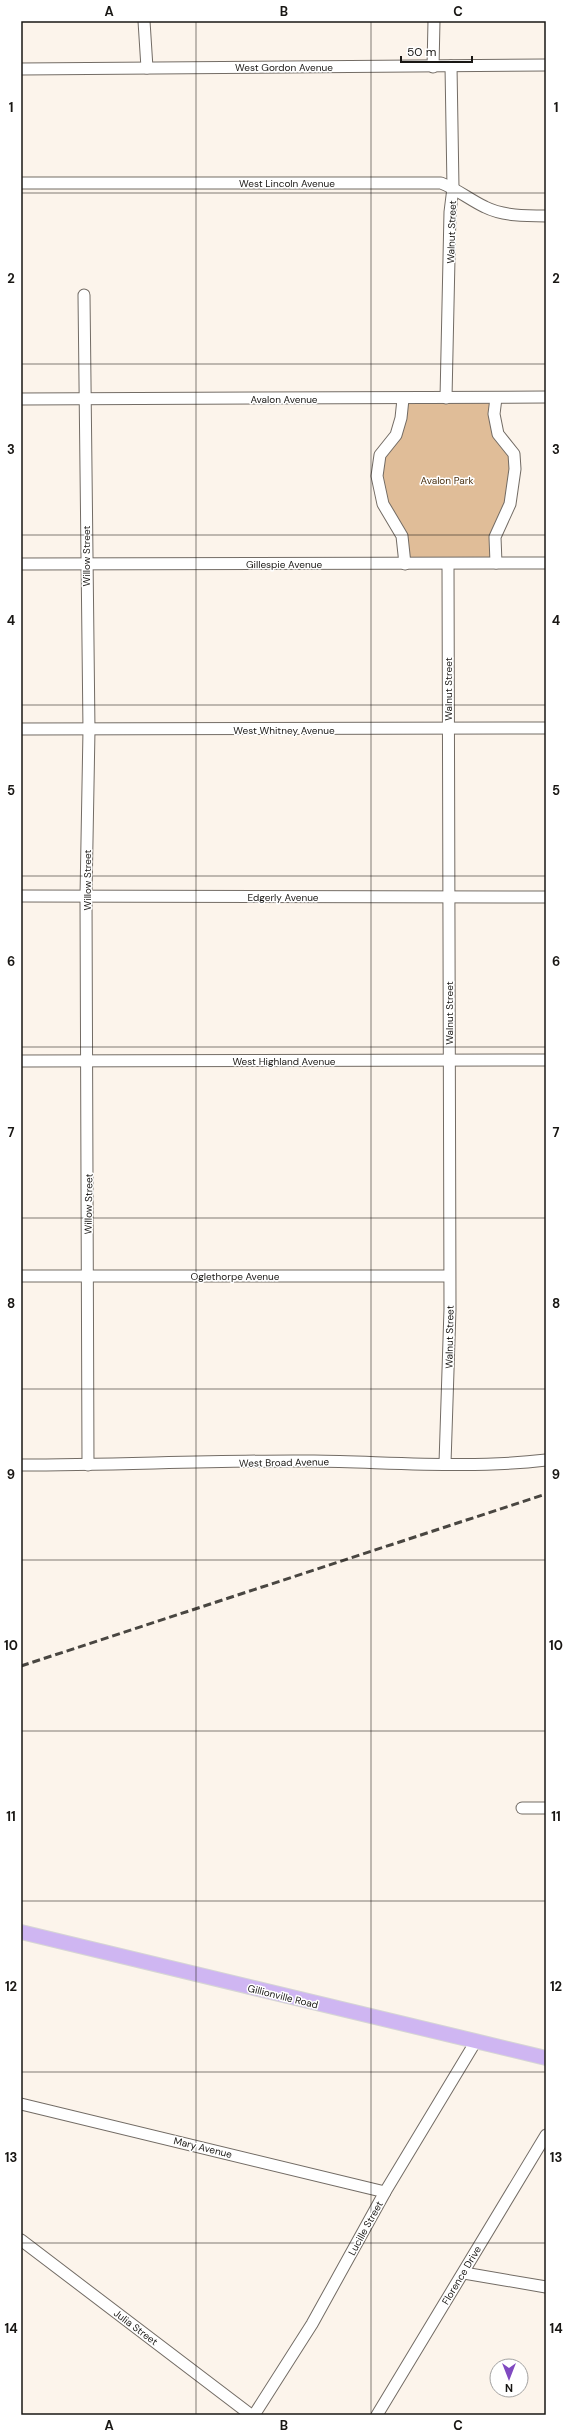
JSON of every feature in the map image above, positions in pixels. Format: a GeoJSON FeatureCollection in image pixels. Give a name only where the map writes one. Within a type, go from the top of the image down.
{"type":"FeatureCollection","features":[{"type":"Feature","properties":{"kind":"main road","name":"Gillionville Road"},"geometry":{"type":"LineString","coordinates":[[21,1932],[546,2058]]}},
{"type":"Feature","properties":{"kind":"street"},"geometry":{"type":"LineString","coordinates":[[144,21],[147,68]]}},
{"type":"Feature","properties":{"kind":"street"},"geometry":{"type":"LineString","coordinates":[[433,67],[434,21]]}},
{"type":"Feature","properties":{"kind":"street","name":"West Gordon Avenue"},"geometry":{"type":"LineString","coordinates":[[21,69],[546,65]]}},
{"type":"Feature","properties":{"kind":"street","name":"Walnut Street"},"geometry":{"type":"LineString","coordinates":[[446,398],[450,212],[453,188],[451,66]]}},
{"type":"Feature","properties":{"kind":"street","name":"West Lincoln Avenue"},"geometry":{"type":"LineString","coordinates":[[21,183],[441,183],[453,188],[485,207],[500,213],[546,216]]}},
{"type":"Feature","properties":{"kind":"street","name":"Willow Street"},"geometry":{"type":"LineString","coordinates":[[84,295],[89,730],[86,896],[88,1465]]}},
{"type":"Feature","properties":{"kind":"street","name":"Avalon Avenue"},"geometry":{"type":"LineString","coordinates":[[21,399],[546,397]]}},
{"type":"Feature","properties":{"kind":"street"},"geometry":{"type":"LineString","coordinates":[[403,398],[401,418],[396,435],[380,455],[377,476],[383,504],[402,536],[405,564]]}},
{"type":"Feature","properties":{"kind":"street"},"geometry":{"type":"LineString","coordinates":[[496,398],[494,414],[498,434],[514,454],[515,469],[510,504],[495,537],[496,563]]}},
{"type":"Feature","properties":{"kind":"street","name":"Gillespie Avenue"},"geometry":{"type":"LineString","coordinates":[[21,564],[546,563]]}},
{"type":"Feature","properties":{"kind":"street","name":"Walnut Street"},"geometry":{"type":"LineString","coordinates":[[445,1463],[450,1276],[448,1060],[448,564]]}},
{"type":"Feature","properties":{"kind":"street","name":"West Whitney Avenue"},"geometry":{"type":"LineString","coordinates":[[21,729],[546,728]]}},
{"type":"Feature","properties":{"kind":"street","name":"Edgerly Avenue"},"geometry":{"type":"LineString","coordinates":[[21,896],[546,897]]}},
{"type":"Feature","properties":{"kind":"street","name":"West Highland Avenue"},"geometry":{"type":"LineString","coordinates":[[21,1061],[546,1060]]}},
{"type":"Feature","properties":{"kind":"street","name":"Oglethorpe Avenue"},"geometry":{"type":"LineString","coordinates":[[21,1276],[450,1276]]}},
{"type":"Feature","properties":{"kind":"street","name":"West Broad Avenue"},"geometry":{"type":"LineString","coordinates":[[21,1465],[302,1461],[518,1463],[546,1460]]}},
{"type":"Feature","properties":{"kind":"street"},"geometry":{"type":"LineString","coordinates":[[522,1808],[546,1808]]}},
{"type":"Feature","properties":{"kind":"street","name":"Lucille Street"},"geometry":{"type":"LineString","coordinates":[[254,2415],[312,2324],[385,2192],[476,2042]]}},
{"type":"Feature","properties":{"kind":"street","name":"Mary Avenue"},"geometry":{"type":"LineString","coordinates":[[21,2104],[385,2192]]}},
{"type":"Feature","properties":{"kind":"street","name":"Florence Drive"},"geometry":{"type":"LineString","coordinates":[[377,2415],[546,2136]]}},
{"type":"Feature","properties":{"kind":"street","name":"Julia Street"},"geometry":{"type":"LineString","coordinates":[[21,2240],[251,2415]]}},
{"type":"Feature","properties":{"kind":"street"},"geometry":{"type":"LineString","coordinates":[[464,2273],[546,2287]]}},
{"type":"Feature","properties":{"kind":"green space","name":"Avalon Park"},"geometry":{"type":"Polygon","coordinates":[[[494,399],[493,415],[509,449],[512,490],[498,523],[495,562],[406,563],[380,489],[382,456],[405,400],[494,399]]]}},
{"type":"Feature","properties":{"kind":"railway"},"geometry":{"type":"LineString","coordinates":[[21,1666],[546,1494]]}}]}
